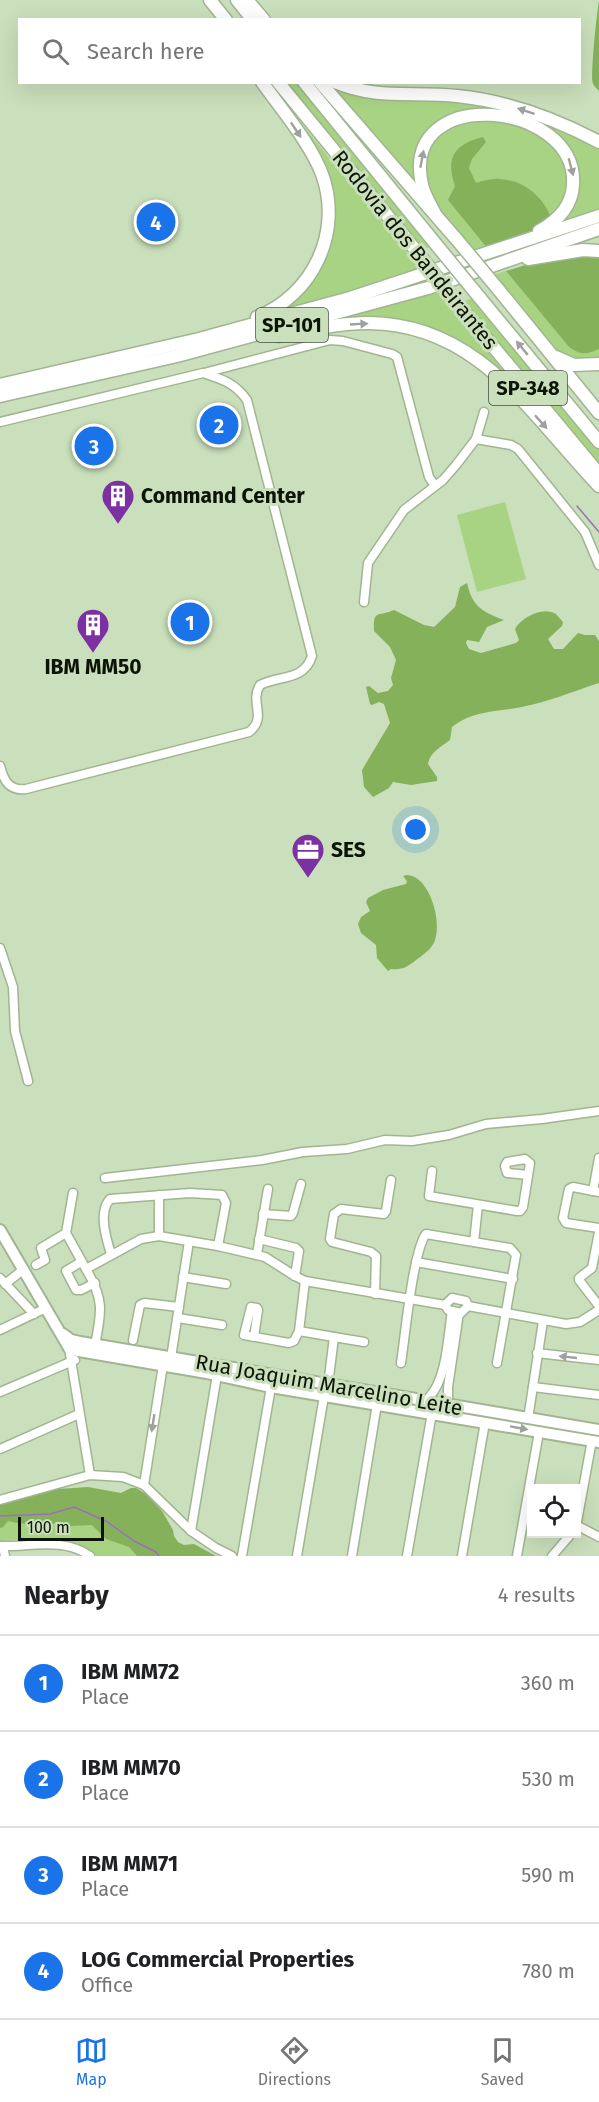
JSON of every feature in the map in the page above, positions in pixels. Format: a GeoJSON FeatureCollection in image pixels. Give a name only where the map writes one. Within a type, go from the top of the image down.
{"type":"FeatureCollection","features":[{"type":"Feature","properties":{"kind":"highway"},"geometry":{"type":"LineString","coordinates":[[202,0],[216,18]]}},
{"type":"Feature","properties":{"kind":"highway"},"geometry":{"type":"LineString","coordinates":[[210,0],[224,18]]}},
{"type":"Feature","properties":{"kind":"highway"},"geometry":{"type":"LineString","coordinates":[[237,0],[251,18]]}},
{"type":"Feature","properties":{"kind":"highway"},"geometry":{"type":"LineString","coordinates":[[247,0],[262,18]]}},
{"type":"Feature","properties":{"kind":"highway"},"geometry":{"type":"LineString","coordinates":[[199,339],[281,306],[298,291],[312,273],[325,241],[328,207],[322,175],[306,146],[263,84]]}},
{"type":"Feature","properties":{"kind":"highway","name":"Rodovia dos Bandeirantes"},"geometry":{"type":"LineString","coordinates":[[280,84],[599,474]]}},
{"type":"Feature","properties":{"kind":"highway","name":"Rodovia dos Bandeirantes"},"geometry":{"type":"LineString","coordinates":[[306,84],[599,442]]}},
{"type":"Feature","properties":{"kind":"highway"},"geometry":{"type":"LineString","coordinates":[[322,84],[458,241],[599,413]]}},
{"type":"Feature","properties":{"kind":"highway"},"geometry":{"type":"LineString","coordinates":[[341,84],[372,94],[456,96],[511,106],[549,118],[599,142]]}},
{"type":"Feature","properties":{"kind":"highway"},"geometry":{"type":"LineString","coordinates":[[435,214],[422,188],[420,166],[427,142],[441,126],[464,116],[486,114],[522,122],[550,135],[562,146],[572,165],[573,190],[569,203],[554,223],[485,261]]}},
{"type":"Feature","properties":{"kind":"highway","name":"SP-101"},"geometry":{"type":"LineString","coordinates":[[0,396],[177,356],[428,288],[485,261],[599,216]]}},
{"type":"Feature","properties":{"kind":"highway","name":"SP-101"},"geometry":{"type":"LineString","coordinates":[[0,385],[199,339],[599,229]]}},
{"type":"Feature","properties":{"kind":"highway"},"geometry":{"type":"LineString","coordinates":[[485,261],[583,250],[599,251]]}},
{"type":"Feature","properties":{"kind":"highway"},"geometry":{"type":"LineString","coordinates":[[177,356],[353,324],[389,324],[422,331],[453,343],[488,366],[512,389],[599,486]]}},
{"type":"Feature","properties":{"kind":"highway"},"geometry":{"type":"LineString","coordinates":[[538,339],[563,361],[582,366],[599,364]]}},
{"type":"Feature","properties":{"kind":"main road"},"geometry":{"type":"LineString","coordinates":[[0,1230],[69,1347]]}},
{"type":"Feature","properties":{"kind":"main road","name":"Rua Joaquim Marcelino Leite"},"geometry":{"type":"LineString","coordinates":[[61,1332],[71,1340],[91,1349]]}},
{"type":"Feature","properties":{"kind":"main road","name":"Rua Joaquim Marcelino Leite"},"geometry":{"type":"LineString","coordinates":[[69,1347],[310,1388],[328,1385],[599,1431]]}},
{"type":"Feature","properties":{"kind":"main road","name":"Rua Joaquim Marcelino Leite"},"geometry":{"type":"LineString","coordinates":[[167,1362],[271,1387],[287,1384]]}},
{"type":"Feature","properties":{"kind":"main road","name":"Rua Joaquim Marcelino Leite"},"geometry":{"type":"LineString","coordinates":[[310,1388],[324,1396],[596,1441]]}},
{"type":"Feature","properties":{"kind":"main road"},"geometry":{"type":"LineString","coordinates":[[377,1404],[377,1401],[381,1399],[408,1403],[419,1400]]}},
{"type":"Feature","properties":{"kind":"main road"},"geometry":{"type":"LineString","coordinates":[[443,1415],[456,1414],[488,1420],[491,1419],[493,1413]]}},
{"type":"Feature","properties":{"kind":"street"},"geometry":{"type":"LineString","coordinates":[[0,422],[233,366],[330,340],[343,341],[398,357],[429,477],[435,486]]}},
{"type":"Feature","properties":{"kind":"street"},"geometry":{"type":"LineString","coordinates":[[229,382],[233,366]]}},
{"type":"Feature","properties":{"kind":"street"},"geometry":{"type":"LineString","coordinates":[[0,766],[9,787],[27,789],[245,733],[253,729],[258,722],[255,700],[260,685],[298,674],[309,666],[312,656],[247,400],[236,386],[203,373]]}},
{"type":"Feature","properties":{"kind":"street"},"geometry":{"type":"LineString","coordinates":[[364,602],[368,563],[404,510],[435,486],[456,465],[476,439],[484,412]]}},
{"type":"Feature","properties":{"kind":"street"},"geometry":{"type":"LineString","coordinates":[[476,439],[518,449],[585,532],[599,565]]}},
{"type":"Feature","properties":{"kind":"street"},"geometry":{"type":"LineString","coordinates":[[0,948],[13,987],[15,1031],[28,1081]]}},
{"type":"Feature","properties":{"kind":"street"},"geometry":{"type":"LineString","coordinates":[[105,1178],[262,1160],[303,1152],[347,1149],[385,1140],[412,1141],[449,1135],[486,1124],[599,1111]]}},
{"type":"Feature","properties":{"kind":"street"},"geometry":{"type":"LineString","coordinates":[[448,1398],[452,1298],[463,1299],[468,1306],[566,1324],[580,1322],[599,1308],[579,1278],[592,1268],[599,1230],[566,1223],[562,1218],[569,1188],[596,1191],[599,1158]]}},
{"type":"Feature","properties":{"kind":"street"},"geometry":{"type":"LineString","coordinates":[[432,1171],[429,1196],[520,1211],[523,1207],[528,1175]]}},
{"type":"Feature","properties":{"kind":"street"},"geometry":{"type":"LineString","coordinates":[[375,1294],[376,1256],[371,1252],[332,1242],[330,1239],[334,1214],[341,1209],[384,1214],[392,1180]]}},
{"type":"Feature","properties":{"kind":"street"},"geometry":{"type":"LineString","coordinates":[[263,1214],[291,1216],[301,1184]]}},
{"type":"Feature","properties":{"kind":"street"},"geometry":{"type":"LineString","coordinates":[[257,1254],[268,1189]]}},
{"type":"Feature","properties":{"kind":"street"},"geometry":{"type":"LineString","coordinates":[[0,1392],[73,1363],[91,1349],[101,1311],[95,1283],[66,1233],[73,1193]]}},
{"type":"Feature","properties":{"kind":"street"},"geometry":{"type":"LineString","coordinates":[[159,1195],[159,1236]]}},
{"type":"Feature","properties":{"kind":"street"},"geometry":{"type":"LineString","coordinates":[[111,1254],[105,1236],[104,1208],[106,1203],[110,1199],[159,1195],[222,1195],[226,1203],[218,1246]]}},
{"type":"Feature","properties":{"kind":"street"},"geometry":{"type":"LineString","coordinates":[[474,1242],[478,1205]]}},
{"type":"Feature","properties":{"kind":"street"},"geometry":{"type":"LineString","coordinates":[[36,1265],[45,1260],[40,1248],[66,1233]]}},
{"type":"Feature","properties":{"kind":"street"},"geometry":{"type":"LineString","coordinates":[[401,1363],[416,1262],[420,1244],[426,1234],[510,1248],[516,1255],[497,1363]]}},
{"type":"Feature","properties":{"kind":"street"},"geometry":{"type":"LineString","coordinates":[[95,1283],[76,1290],[66,1271],[111,1254],[141,1239],[159,1236],[257,1254],[274,1261],[305,1281],[411,1299],[452,1310],[466,1310],[468,1306]]}},
{"type":"Feature","properties":{"kind":"street"},"geometry":{"type":"LineString","coordinates":[[259,1239],[296,1248],[299,1251],[294,1276]]}},
{"type":"Feature","properties":{"kind":"street"},"geometry":{"type":"LineString","coordinates":[[144,1485],[167,1362],[178,1318],[189,1240]]}},
{"type":"Feature","properties":{"kind":"street"},"geometry":{"type":"LineString","coordinates":[[416,1262],[513,1279]]}},
{"type":"Feature","properties":{"kind":"street"},"geometry":{"type":"LineString","coordinates":[[24,1269],[3,1281],[34,1314]]}},
{"type":"Feature","properties":{"kind":"street"},"geometry":{"type":"LineString","coordinates":[[183,1277],[226,1284]]}},
{"type":"Feature","properties":{"kind":"street"},"geometry":{"type":"LineString","coordinates":[[254,1337],[289,1343],[294,1341],[298,1331],[305,1281]]}},
{"type":"Feature","properties":{"kind":"street"},"geometry":{"type":"LineString","coordinates":[[133,1340],[140,1305],[144,1303],[179,1307]]}},
{"type":"Feature","properties":{"kind":"street"},"geometry":{"type":"LineString","coordinates":[[0,1330],[46,1308]]}},
{"type":"Feature","properties":{"kind":"street"},"geometry":{"type":"LineString","coordinates":[[419,1400],[434,1392],[443,1371],[452,1310]]}},
{"type":"Feature","properties":{"kind":"street"},"geometry":{"type":"LineString","coordinates":[[178,1318],[222,1325]]}},
{"type":"Feature","properties":{"kind":"street"},"geometry":{"type":"LineString","coordinates":[[528,1419],[543,1321]]}},
{"type":"Feature","properties":{"kind":"street"},"geometry":{"type":"LineString","coordinates":[[298,1331],[364,1342]]}},
{"type":"Feature","properties":{"kind":"street"},"geometry":{"type":"LineString","coordinates":[[328,1385],[334,1337]]}},
{"type":"Feature","properties":{"kind":"street"},"geometry":{"type":"LineString","coordinates":[[69,1347],[90,1475]]}},
{"type":"Feature","properties":{"kind":"street"},"geometry":{"type":"LineString","coordinates":[[537,1353],[599,1360]]}},
{"type":"Feature","properties":{"kind":"street"},"geometry":{"type":"LineString","coordinates":[[192,1531],[217,1375]]}},
{"type":"Feature","properties":{"kind":"street"},"geometry":{"type":"LineString","coordinates":[[242,1556],[271,1387]]}},
{"type":"Feature","properties":{"kind":"street"},"geometry":{"type":"LineString","coordinates":[[533,1387],[599,1395]]}},
{"type":"Feature","properties":{"kind":"street"},"geometry":{"type":"LineString","coordinates":[[297,1556],[324,1396]]}},
{"type":"Feature","properties":{"kind":"street"},"geometry":{"type":"LineString","coordinates":[[430,1396],[448,1398],[459,1408]]}},
{"type":"Feature","properties":{"kind":"street"},"geometry":{"type":"LineString","coordinates":[[352,1556],[377,1404]]}},
{"type":"Feature","properties":{"kind":"street"},"geometry":{"type":"LineString","coordinates":[[408,1556],[432,1413]]}},
{"type":"Feature","properties":{"kind":"street"},"geometry":{"type":"LineString","coordinates":[[0,1449],[79,1414]]}},
{"type":"Feature","properties":{"kind":"street"},"geometry":{"type":"LineString","coordinates":[[462,1556],[485,1422]]}},
{"type":"Feature","properties":{"kind":"street"},"geometry":{"type":"LineString","coordinates":[[517,1556],[539,1432]]}},
{"type":"Feature","properties":{"kind":"street"},"geometry":{"type":"LineString","coordinates":[[581,1509],[596,1441]]}},
{"type":"Feature","properties":{"kind":"street"},"geometry":{"type":"LineString","coordinates":[[3,1497],[90,1475],[123,1477],[144,1485],[192,1531],[232,1556]]}},
{"type":"Feature","properties":{"kind":"street"},"geometry":{"type":"LineString","coordinates":[[581,1529],[599,1537]]}},
{"type":"Feature","properties":{"kind":"street"},"geometry":{"type":"LineString","coordinates":[[552,1556],[567,1538]]}},
{"type":"Feature","properties":{"kind":"street"},"geometry":{"type":"LineString","coordinates":[[5,1556],[2,1546],[58,1544],[72,1547],[90,1556]]}},
{"type":"Feature","properties":{"kind":"green space"},"geometry":{"type":"Polygon","coordinates":[[[599,1],[599,91],[593,84],[592,78],[599,1]]]}},
{"type":"Feature","properties":{"kind":"green space"},"geometry":{"type":"Polygon","coordinates":[[[285,84],[298,84],[431,247],[422,249],[285,84]]]}},
{"type":"Feature","properties":{"kind":"green space"},"geometry":{"type":"Polygon","coordinates":[[[330,85],[483,105],[536,118],[599,148],[599,214],[547,231],[577,178],[571,155],[557,136],[496,113],[433,129],[417,184],[330,85]]]}},
{"type":"Feature","properties":{"kind":"green space"},"geometry":{"type":"Polygon","coordinates":[[[294,115],[423,273],[273,314],[309,281],[330,197],[294,115]]]}},
{"type":"Feature","properties":{"kind":"green space"},"geometry":{"type":"Polygon","coordinates":[[[474,117],[528,128],[562,151],[571,184],[559,213],[528,233],[475,254],[430,198],[424,158],[437,132],[474,117]]]}},
{"type":"Feature","properties":{"kind":"green space"},"geometry":{"type":"Polygon","coordinates":[[[483,137],[486,142],[472,159],[469,168],[476,183],[496,179],[508,180],[525,186],[544,204],[552,220],[528,233],[488,249],[448,200],[455,186],[451,167],[455,153],[465,144],[483,137]]]}},
{"type":"Feature","properties":{"kind":"green space"},"geometry":{"type":"Polygon","coordinates":[[[573,255],[599,255],[599,349],[587,353],[577,352],[569,347],[506,271],[535,262],[573,255]]]}},
{"type":"Feature","properties":{"kind":"green space"},"geometry":{"type":"Polygon","coordinates":[[[506,271],[569,347],[590,353],[599,349],[599,361],[580,363],[556,351],[493,275],[506,271]]]}},
{"type":"Feature","properties":{"kind":"green space"},"geometry":{"type":"Polygon","coordinates":[[[439,292],[536,410],[435,333],[322,324],[439,292]]]}},
{"type":"Feature","properties":{"kind":"green space"},"geometry":{"type":"Polygon","coordinates":[[[473,298],[599,450],[599,466],[464,301],[473,298]]]}},
{"type":"Feature","properties":{"kind":"green space"},"geometry":{"type":"Polygon","coordinates":[[[505,502],[526,579],[477,592],[457,515],[505,502]]]}},
{"type":"Feature","properties":{"kind":"green space"},"geometry":{"type":"Polygon","coordinates":[[[467,583],[479,607],[504,620],[487,627],[479,642],[467,640],[469,649],[481,653],[516,643],[519,640],[515,629],[523,620],[539,612],[551,612],[563,622],[562,626],[548,639],[554,649],[563,649],[578,633],[595,635],[599,641],[599,683],[541,702],[486,712],[460,721],[452,727],[450,740],[436,750],[429,760],[428,764],[437,777],[437,781],[411,785],[393,782],[389,788],[373,797],[364,787],[362,770],[390,723],[384,704],[379,702],[370,704],[366,687],[369,686],[378,693],[388,691],[393,685],[391,678],[396,660],[390,647],[374,631],[374,619],[378,615],[394,610],[424,625],[434,627],[455,607],[460,587],[467,583]]]}},
{"type":"Feature","properties":{"kind":"green space"},"geometry":{"type":"Polygon","coordinates":[[[403,876],[415,877],[428,891],[435,912],[437,932],[434,943],[424,954],[405,968],[388,971],[377,958],[376,945],[361,933],[358,924],[361,917],[370,911],[366,902],[368,898],[383,890],[406,884],[407,881],[403,876]]]}},
{"type":"Feature","properties":{"kind":"green space"},"geometry":{"type":"Polygon","coordinates":[[[88,1487],[121,1493],[136,1488],[146,1494],[162,1511],[178,1542],[184,1545],[194,1544],[216,1556],[137,1556],[129,1547],[106,1539],[92,1525],[71,1526],[58,1522],[40,1529],[8,1521],[0,1528],[0,1505],[29,1497],[43,1490],[88,1487]]]}},
{"type":"Feature","properties":{"kind":"green space"},"geometry":{"type":"Polygon","coordinates":[[[74,1507],[159,1556],[96,1556],[77,1543],[54,1538],[0,1541],[0,1516],[74,1507]]]}},
{"type":"Feature","properties":{"kind":"waterway"},"geometry":{"type":"LineString","coordinates":[[577,506],[599,532]]}},
{"type":"Feature","properties":{"kind":"waterway"},"geometry":{"type":"LineString","coordinates":[[0,1516],[50,1514],[74,1507],[106,1521],[159,1556]]}},
{"type":"Feature","properties":{"kind":"place","name":"LOG Commercial Properties"},"geometry":{"type":"Point","coordinates":[156,222]}},
{"type":"Feature","properties":{"kind":"place","name":"IBM MM70"},"geometry":{"type":"Point","coordinates":[219,425]}},
{"type":"Feature","properties":{"kind":"place","name":"IBM MM71"},"geometry":{"type":"Point","coordinates":[94,446]}},
{"type":"Feature","properties":{"kind":"place","name":"Command Center"},"geometry":{"type":"Point","coordinates":[118,525]}},
{"type":"Feature","properties":{"kind":"place","name":"IBM MM72"},"geometry":{"type":"Point","coordinates":[190,622]}},
{"type":"Feature","properties":{"kind":"place","name":"IBM MM50"},"geometry":{"type":"Point","coordinates":[93,654]}},
{"type":"Feature","properties":{"kind":"place","name":"SES"},"geometry":{"type":"Point","coordinates":[308,879]}}]}
